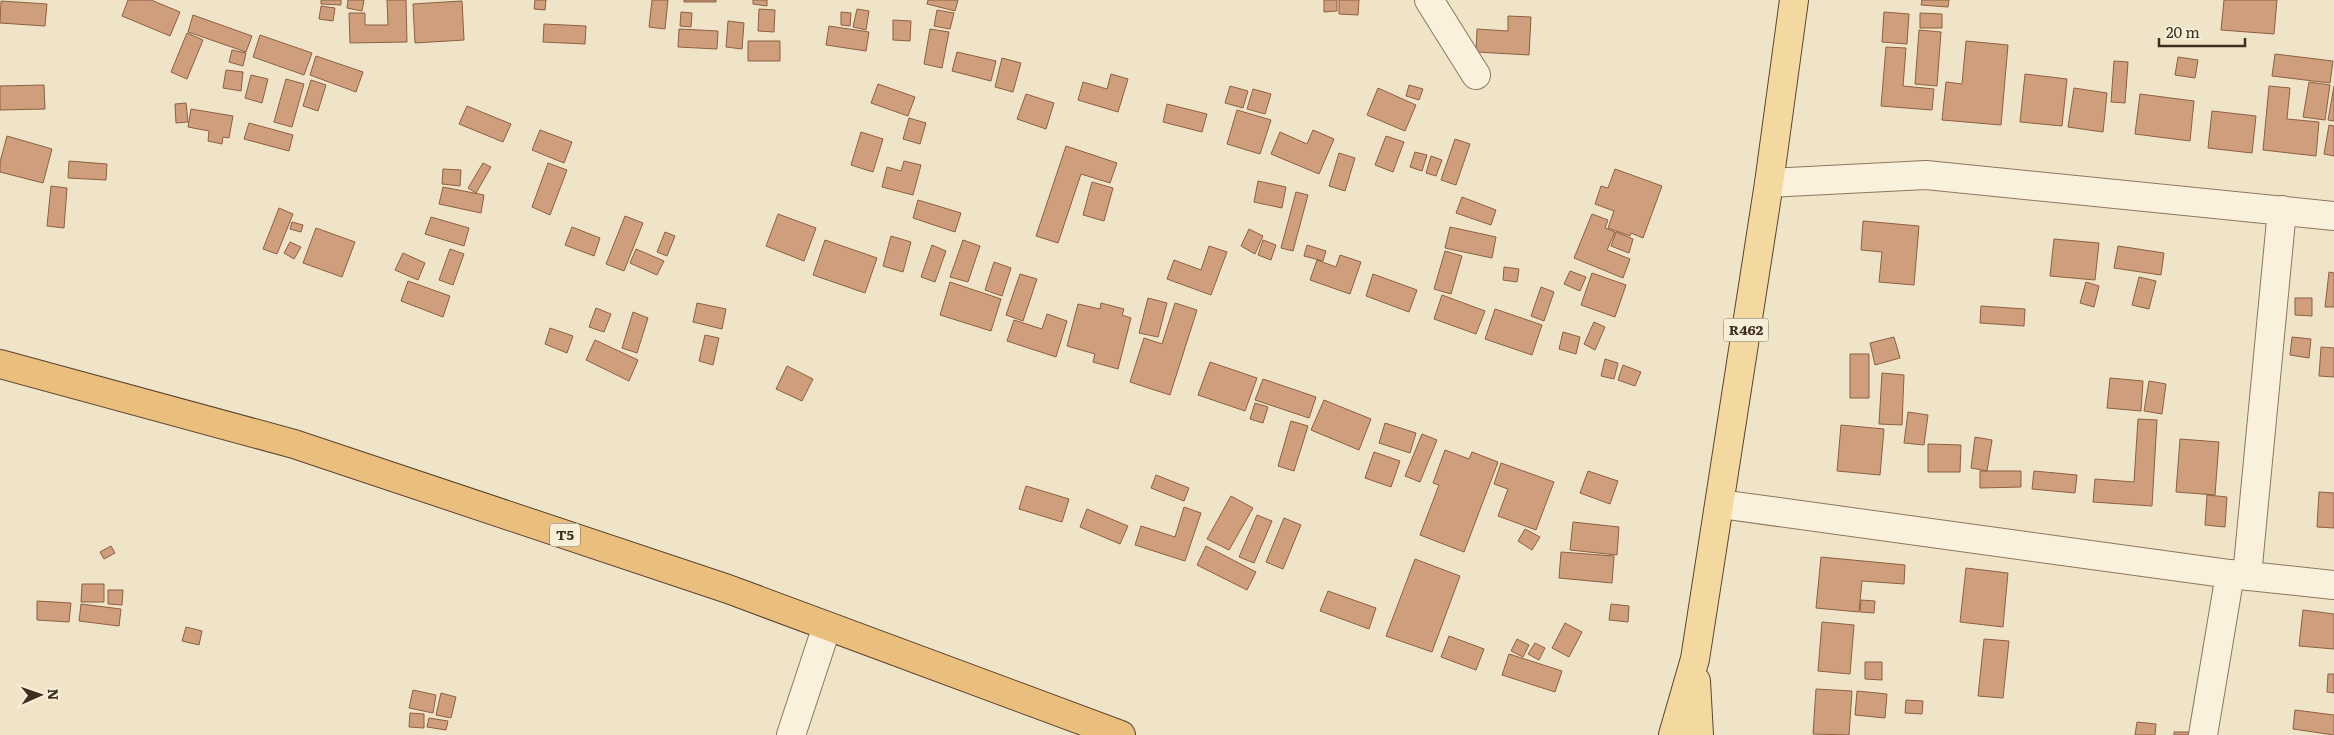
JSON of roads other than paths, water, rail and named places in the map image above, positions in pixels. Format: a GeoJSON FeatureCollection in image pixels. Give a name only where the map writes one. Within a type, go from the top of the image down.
{"type":"FeatureCollection","features":[{"type":"Feature","properties":{"kind":"highway","name":"T5"},"geometry":{"type":"LineString","coordinates":[[0,364],[294,444],[728,589],[1121,735]]}},
{"type":"Feature","properties":{"kind":"main road","name":"R462"},"geometry":{"type":"LineString","coordinates":[[1673,735],[1695,659],[1769,183],[1794,0]]}},
{"type":"Feature","properties":{"kind":"main road","name":"R462"},"geometry":{"type":"LineString","coordinates":[[1695,659],[1699,735]]}},
{"type":"Feature","properties":{"kind":"street"},"geometry":{"type":"LineString","coordinates":[[1428,0],[1476,75]]}},
{"type":"Feature","properties":{"kind":"street"},"geometry":{"type":"LineString","coordinates":[[1769,183],[1926,175],[2334,216]]}},
{"type":"Feature","properties":{"kind":"street"},"geometry":{"type":"LineString","coordinates":[[2203,735],[2239,575],[2282,210]]}},
{"type":"Feature","properties":{"kind":"street"},"geometry":{"type":"LineString","coordinates":[[1720,504],[2239,575],[2334,585]]}},
{"type":"Feature","properties":{"kind":"street"},"geometry":{"type":"LineString","coordinates":[[791,735],[827,626]]}}]}
